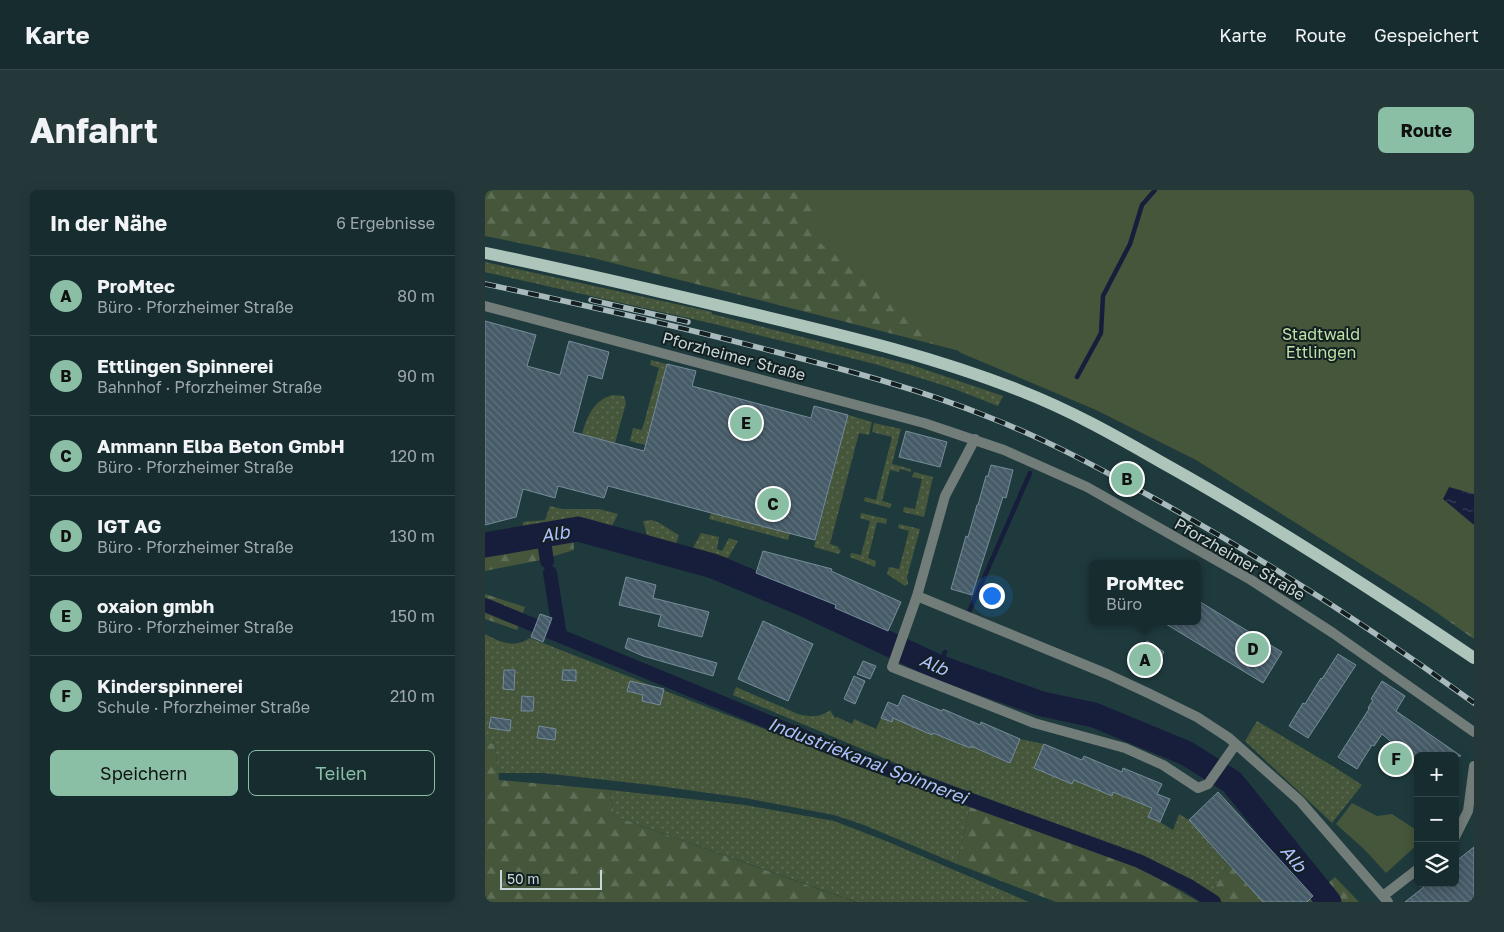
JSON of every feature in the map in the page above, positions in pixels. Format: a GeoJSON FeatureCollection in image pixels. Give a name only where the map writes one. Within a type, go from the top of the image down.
{"type":"FeatureCollection","features":[{"type":"Feature","properties":{"kind":"main road"},"geometry":{"type":"LineString","coordinates":[[485,253],[569,270],[874,342],[951,364],[1024,392],[1093,424],[1234,502],[1379,593],[1474,658]]}},
{"type":"Feature","properties":{"kind":"street","name":"Pforzheimer Straße"},"geometry":{"type":"LineString","coordinates":[[485,306],[828,396],[924,423],[1004,450],[1087,487],[1251,580],[1333,634],[1474,732]]}},
{"type":"Feature","properties":{"kind":"street"},"geometry":{"type":"LineString","coordinates":[[975,439],[945,496],[917,596],[893,667],[1034,723],[1125,748],[1163,765],[1197,788],[1208,784],[1236,744]]}},
{"type":"Feature","properties":{"kind":"street"},"geometry":{"type":"LineString","coordinates":[[917,596],[1036,644],[1148,693],[1197,717],[1236,744],[1299,801],[1386,899],[1414,873]]}},
{"type":"Feature","properties":{"kind":"street"},"geometry":{"type":"LineString","coordinates":[[1459,828],[1468,810],[1474,766]]}},
{"type":"Feature","properties":{"kind":"green space","name":"Stadtwald Ettlingen"},"geometry":{"type":"Polygon","coordinates":[[[485,190],[1474,190],[1474,639],[1126,393],[593,258],[485,236],[485,190]]]}},
{"type":"Feature","properties":{"kind":"green space","name":"Stadtwald Ettlingen"},"geometry":{"type":"Polygon","coordinates":[[[808,190],[1474,190],[1474,637],[1196,460],[1096,410],[961,353],[820,243],[808,190]]]}},
{"type":"Feature","properties":{"kind":"green space"},"geometry":{"type":"Polygon","coordinates":[[[485,262],[712,312],[712,314],[912,365],[1003,396],[998,406],[952,388],[875,364],[710,323],[485,272],[485,262]]]}},
{"type":"Feature","properties":{"kind":"green space"},"geometry":{"type":"Polygon","coordinates":[[[651,360],[667,364],[645,445],[630,441],[633,428],[642,430],[659,368],[650,365],[651,360]]]}},
{"type":"Feature","properties":{"kind":"green space"},"geometry":{"type":"Polygon","coordinates":[[[613,395],[624,396],[626,403],[615,443],[582,435],[592,410],[606,397],[613,395]]]}},
{"type":"Feature","properties":{"kind":"green space"},"geometry":{"type":"Polygon","coordinates":[[[848,415],[872,422],[869,435],[859,433],[830,544],[839,547],[838,549],[841,550],[839,554],[814,547],[848,415]]]}},
{"type":"Feature","properties":{"kind":"green space"},"geometry":{"type":"Polygon","coordinates":[[[874,423],[901,429],[892,464],[911,469],[911,472],[900,469],[899,472],[890,470],[882,501],[892,504],[890,508],[864,501],[865,497],[876,500],[892,437],[872,432],[874,423]]]}},
{"type":"Feature","properties":{"kind":"green space"},"geometry":{"type":"Polygon","coordinates":[[[914,472],[933,477],[924,517],[903,512],[904,507],[915,509],[922,479],[912,477],[914,472]]]}},
{"type":"Feature","properties":{"kind":"green space"},"geometry":{"type":"Polygon","coordinates":[[[550,506],[562,509],[599,509],[618,514],[612,526],[577,519],[523,528],[523,522],[545,520],[550,506]]]}},
{"type":"Feature","properties":{"kind":"green space"},"geometry":{"type":"Polygon","coordinates":[[[711,513],[790,533],[788,540],[709,519],[711,513]]]}},
{"type":"Feature","properties":{"kind":"green space"},"geometry":{"type":"Polygon","coordinates":[[[861,513],[887,519],[886,524],[877,522],[868,558],[876,561],[875,567],[850,557],[851,553],[861,555],[870,521],[860,518],[861,513]]]}},
{"type":"Feature","properties":{"kind":"green space"},"geometry":{"type":"Polygon","coordinates":[[[651,520],[662,524],[679,535],[676,544],[647,535],[643,521],[651,520]]]}},
{"type":"Feature","properties":{"kind":"green space"},"geometry":{"type":"Polygon","coordinates":[[[899,524],[920,529],[907,577],[908,584],[905,586],[887,574],[889,567],[899,569],[909,531],[898,528],[899,524]]]}},
{"type":"Feature","properties":{"kind":"green space"},"geometry":{"type":"Polygon","coordinates":[[[701,533],[719,537],[717,549],[722,551],[729,538],[738,541],[728,558],[693,548],[701,533]]]}},
{"type":"Feature","properties":{"kind":"green space"},"geometry":{"type":"Polygon","coordinates":[[[573,534],[574,550],[541,560],[485,571],[485,551],[573,534]]]}},
{"type":"Feature","properties":{"kind":"green space"},"geometry":{"type":"Polygon","coordinates":[[[485,594],[525,607],[517,630],[485,619],[485,594]]]}},
{"type":"Feature","properties":{"kind":"green space"},"geometry":{"type":"Polygon","coordinates":[[[485,634],[502,642],[513,644],[530,638],[722,713],[970,806],[957,864],[864,825],[834,815],[745,798],[651,785],[543,773],[498,773],[495,744],[485,742],[485,634]]]}},
{"type":"Feature","properties":{"kind":"green space"},"geometry":{"type":"Polygon","coordinates":[[[736,687],[802,715],[819,716],[830,710],[835,718],[837,717],[852,724],[854,719],[876,729],[881,718],[891,722],[893,718],[970,748],[971,746],[1010,763],[1020,739],[1044,744],[1035,768],[1072,784],[1074,780],[1111,795],[1113,792],[1152,808],[1148,817],[1173,830],[1179,814],[1189,820],[1228,864],[1211,894],[1154,861],[922,774],[733,695],[736,687]]]}},
{"type":"Feature","properties":{"kind":"green space"},"geometry":{"type":"Polygon","coordinates":[[[1257,721],[1362,785],[1332,823],[1245,741],[1257,721]]]}},
{"type":"Feature","properties":{"kind":"green space"},"geometry":{"type":"Polygon","coordinates":[[[485,742],[495,744],[499,780],[610,790],[614,816],[855,902],[485,902],[485,742]]]}},
{"type":"Feature","properties":{"kind":"green space"},"geometry":{"type":"Polygon","coordinates":[[[610,790],[745,805],[834,821],[1029,902],[856,902],[614,816],[610,790]]]}},
{"type":"Feature","properties":{"kind":"green space"},"geometry":{"type":"Polygon","coordinates":[[[1352,803],[1377,816],[1392,814],[1414,828],[1414,848],[1386,873],[1365,850],[1336,824],[1352,803]]]}},
{"type":"Feature","properties":{"kind":"green space"},"geometry":{"type":"Polygon","coordinates":[[[970,806],[1139,867],[1199,902],[1056,902],[957,864],[970,806]]]}},
{"type":"Feature","properties":{"kind":"green space"},"geometry":{"type":"Polygon","coordinates":[[[1228,864],[1263,902],[1222,902],[1211,894],[1228,864]]]}},
{"type":"Feature","properties":{"kind":"green space"},"geometry":{"type":"Polygon","coordinates":[[[1335,877],[1359,902],[1307,902],[1335,877]]]}},
{"type":"Feature","properties":{"kind":"water"},"geometry":{"type":"Polygon","coordinates":[[[1449,487],[1474,494],[1474,525],[1443,499],[1449,487]]]}},
{"type":"Feature","properties":{"kind":"building"},"geometry":{"type":"Polygon","coordinates":[[[485,321],[536,335],[527,366],[560,375],[569,341],[609,352],[602,379],[588,375],[573,432],[644,451],[667,364],[696,371],[692,386],[811,418],[814,406],[848,415],[815,540],[608,486],[604,498],[558,486],[555,498],[523,489],[516,517],[485,525],[485,321]]]}},
{"type":"Feature","properties":{"kind":"building"},"geometry":{"type":"Polygon","coordinates":[[[906,431],[947,442],[940,467],[899,457],[906,431]]]}},
{"type":"Feature","properties":{"kind":"building"},"geometry":{"type":"Polygon","coordinates":[[[991,465],[1013,470],[1006,498],[1003,497],[972,595],[951,589],[966,536],[968,537],[991,465]]]}},
{"type":"Feature","properties":{"kind":"building"},"geometry":{"type":"Polygon","coordinates":[[[763,551],[832,569],[831,571],[901,602],[888,631],[835,608],[836,605],[756,573],[763,551]]]}},
{"type":"Feature","properties":{"kind":"building"},"geometry":{"type":"Polygon","coordinates":[[[626,577],[656,585],[653,598],[709,612],[702,637],[658,626],[661,615],[619,605],[626,577]]]}},
{"type":"Feature","properties":{"kind":"building"},"geometry":{"type":"Polygon","coordinates":[[[1201,602],[1282,652],[1263,683],[1168,625],[1201,625],[1201,602]]]}},
{"type":"Feature","properties":{"kind":"building"},"geometry":{"type":"Polygon","coordinates":[[[540,614],[552,618],[543,642],[531,637],[540,614]]]}},
{"type":"Feature","properties":{"kind":"building"},"geometry":{"type":"Polygon","coordinates":[[[763,621],[813,644],[788,701],[738,679],[763,621]]]}},
{"type":"Feature","properties":{"kind":"building"},"geometry":{"type":"Polygon","coordinates":[[[628,638],[717,663],[713,676],[643,656],[625,648],[628,638]]]}},
{"type":"Feature","properties":{"kind":"building"},"geometry":{"type":"Polygon","coordinates":[[[1147,641],[1164,652],[1148,678],[1130,668],[1147,641]]]}},
{"type":"Feature","properties":{"kind":"building"},"geometry":{"type":"Polygon","coordinates":[[[1338,654],[1356,665],[1308,738],[1289,726],[1338,654]]]}},
{"type":"Feature","properties":{"kind":"building"},"geometry":{"type":"Polygon","coordinates":[[[863,661],[876,666],[870,679],[857,674],[863,661]]]}},
{"type":"Feature","properties":{"kind":"building"},"geometry":{"type":"Polygon","coordinates":[[[504,670],[515,670],[514,690],[503,689],[504,670]]]}},
{"type":"Feature","properties":{"kind":"building"},"geometry":{"type":"Polygon","coordinates":[[[563,670],[576,670],[576,681],[562,680],[563,670]]]}},
{"type":"Feature","properties":{"kind":"building"},"geometry":{"type":"Polygon","coordinates":[[[854,676],[865,681],[855,704],[844,699],[854,676]]]}},
{"type":"Feature","properties":{"kind":"building"},"geometry":{"type":"Polygon","coordinates":[[[630,681],[664,689],[660,705],[642,701],[643,695],[627,691],[630,681]]]}},
{"type":"Feature","properties":{"kind":"building"},"geometry":{"type":"Polygon","coordinates":[[[1382,681],[1405,696],[1396,711],[1455,752],[1414,752],[1414,762],[1382,734],[1374,746],[1372,745],[1357,769],[1338,757],[1369,709],[1373,700],[1371,699],[1382,681]]]}},
{"type":"Feature","properties":{"kind":"building"},"geometry":{"type":"Polygon","coordinates":[[[903,695],[980,725],[981,722],[1020,739],[1010,763],[971,746],[970,748],[933,733],[932,735],[893,718],[892,722],[881,718],[888,702],[898,706],[903,695]]]}},
{"type":"Feature","properties":{"kind":"building"},"geometry":{"type":"Polygon","coordinates":[[[522,696],[534,697],[533,711],[521,711],[522,696]]]}},
{"type":"Feature","properties":{"kind":"building"},"geometry":{"type":"Polygon","coordinates":[[[491,717],[511,720],[510,731],[489,728],[491,717]]]}},
{"type":"Feature","properties":{"kind":"building"},"geometry":{"type":"Polygon","coordinates":[[[539,726],[556,729],[555,740],[537,738],[539,726]]]}},
{"type":"Feature","properties":{"kind":"building"},"geometry":{"type":"Polygon","coordinates":[[[1044,744],[1082,760],[1084,756],[1122,772],[1123,768],[1162,784],[1157,794],[1170,799],[1160,822],[1148,817],[1152,808],[1113,792],[1112,796],[1074,780],[1072,784],[1034,768],[1044,744]]]}},
{"type":"Feature","properties":{"kind":"building"},"geometry":{"type":"Polygon","coordinates":[[[1218,792],[1313,896],[1307,902],[1263,902],[1189,820],[1218,792]]]}},
{"type":"Feature","properties":{"kind":"building"},"geometry":{"type":"Polygon","coordinates":[[[1474,847],[1474,902],[1405,902],[1424,887],[1459,887],[1459,859],[1474,847]]]}},
{"type":"Feature","properties":{"kind":"waterway"},"geometry":{"type":"LineString","coordinates":[[1077,377],[1101,333],[1103,296],[1130,244],[1142,205],[1155,190]]}},
{"type":"Feature","properties":{"kind":"waterway"},"geometry":{"type":"LineString","coordinates":[[969,612],[1030,473]]}},
{"type":"Feature","properties":{"kind":"waterway","name":"Alb"},"geometry":{"type":"LineString","coordinates":[[485,545],[578,529],[713,566],[804,604],[938,667],[1042,704],[1094,715],[1186,753],[1232,782],[1329,902]]}},
{"type":"Feature","properties":{"kind":"waterway"},"geometry":{"type":"LineString","coordinates":[[543,535],[547,561]]}},
{"type":"Feature","properties":{"kind":"waterway"},"geometry":{"type":"LineString","coordinates":[[550,573],[560,635]]}},
{"type":"Feature","properties":{"kind":"waterway","name":"Industriekanal Spinnerei"},"geometry":{"type":"LineString","coordinates":[[485,605],[858,759],[1139,861],[1189,886],[1214,902]]}},
{"type":"Feature","properties":{"kind":"waterway"},"geometry":{"type":"LineString","coordinates":[[938,667],[945,652]]}},
{"type":"Feature","properties":{"kind":"railway"},"geometry":{"type":"LineString","coordinates":[[485,284],[665,324],[827,365],[937,398],[1011,426],[1110,474],[1232,543],[1355,620],[1474,703]]}},
{"type":"Feature","properties":{"kind":"railway"},"geometry":{"type":"LineString","coordinates":[[591,300],[688,322]]}},
{"type":"Feature","properties":{"kind":"place","name":"oxaion gmbh"},"geometry":{"type":"Point","coordinates":[746,423]}},
{"type":"Feature","properties":{"kind":"place","name":"Ettlingen Spinnerei"},"geometry":{"type":"Point","coordinates":[1127,479]}},
{"type":"Feature","properties":{"kind":"place","name":"Ammann Elba Beton GmbH"},"geometry":{"type":"Point","coordinates":[773,504]}},
{"type":"Feature","properties":{"kind":"place","name":"IGT AG"},"geometry":{"type":"Point","coordinates":[1253,649]}},
{"type":"Feature","properties":{"kind":"place","name":"ProMtec"},"geometry":{"type":"Point","coordinates":[1145,660]}},
{"type":"Feature","properties":{"kind":"place","name":"Kinderspinnerei"},"geometry":{"type":"Point","coordinates":[1396,759]}}]}
